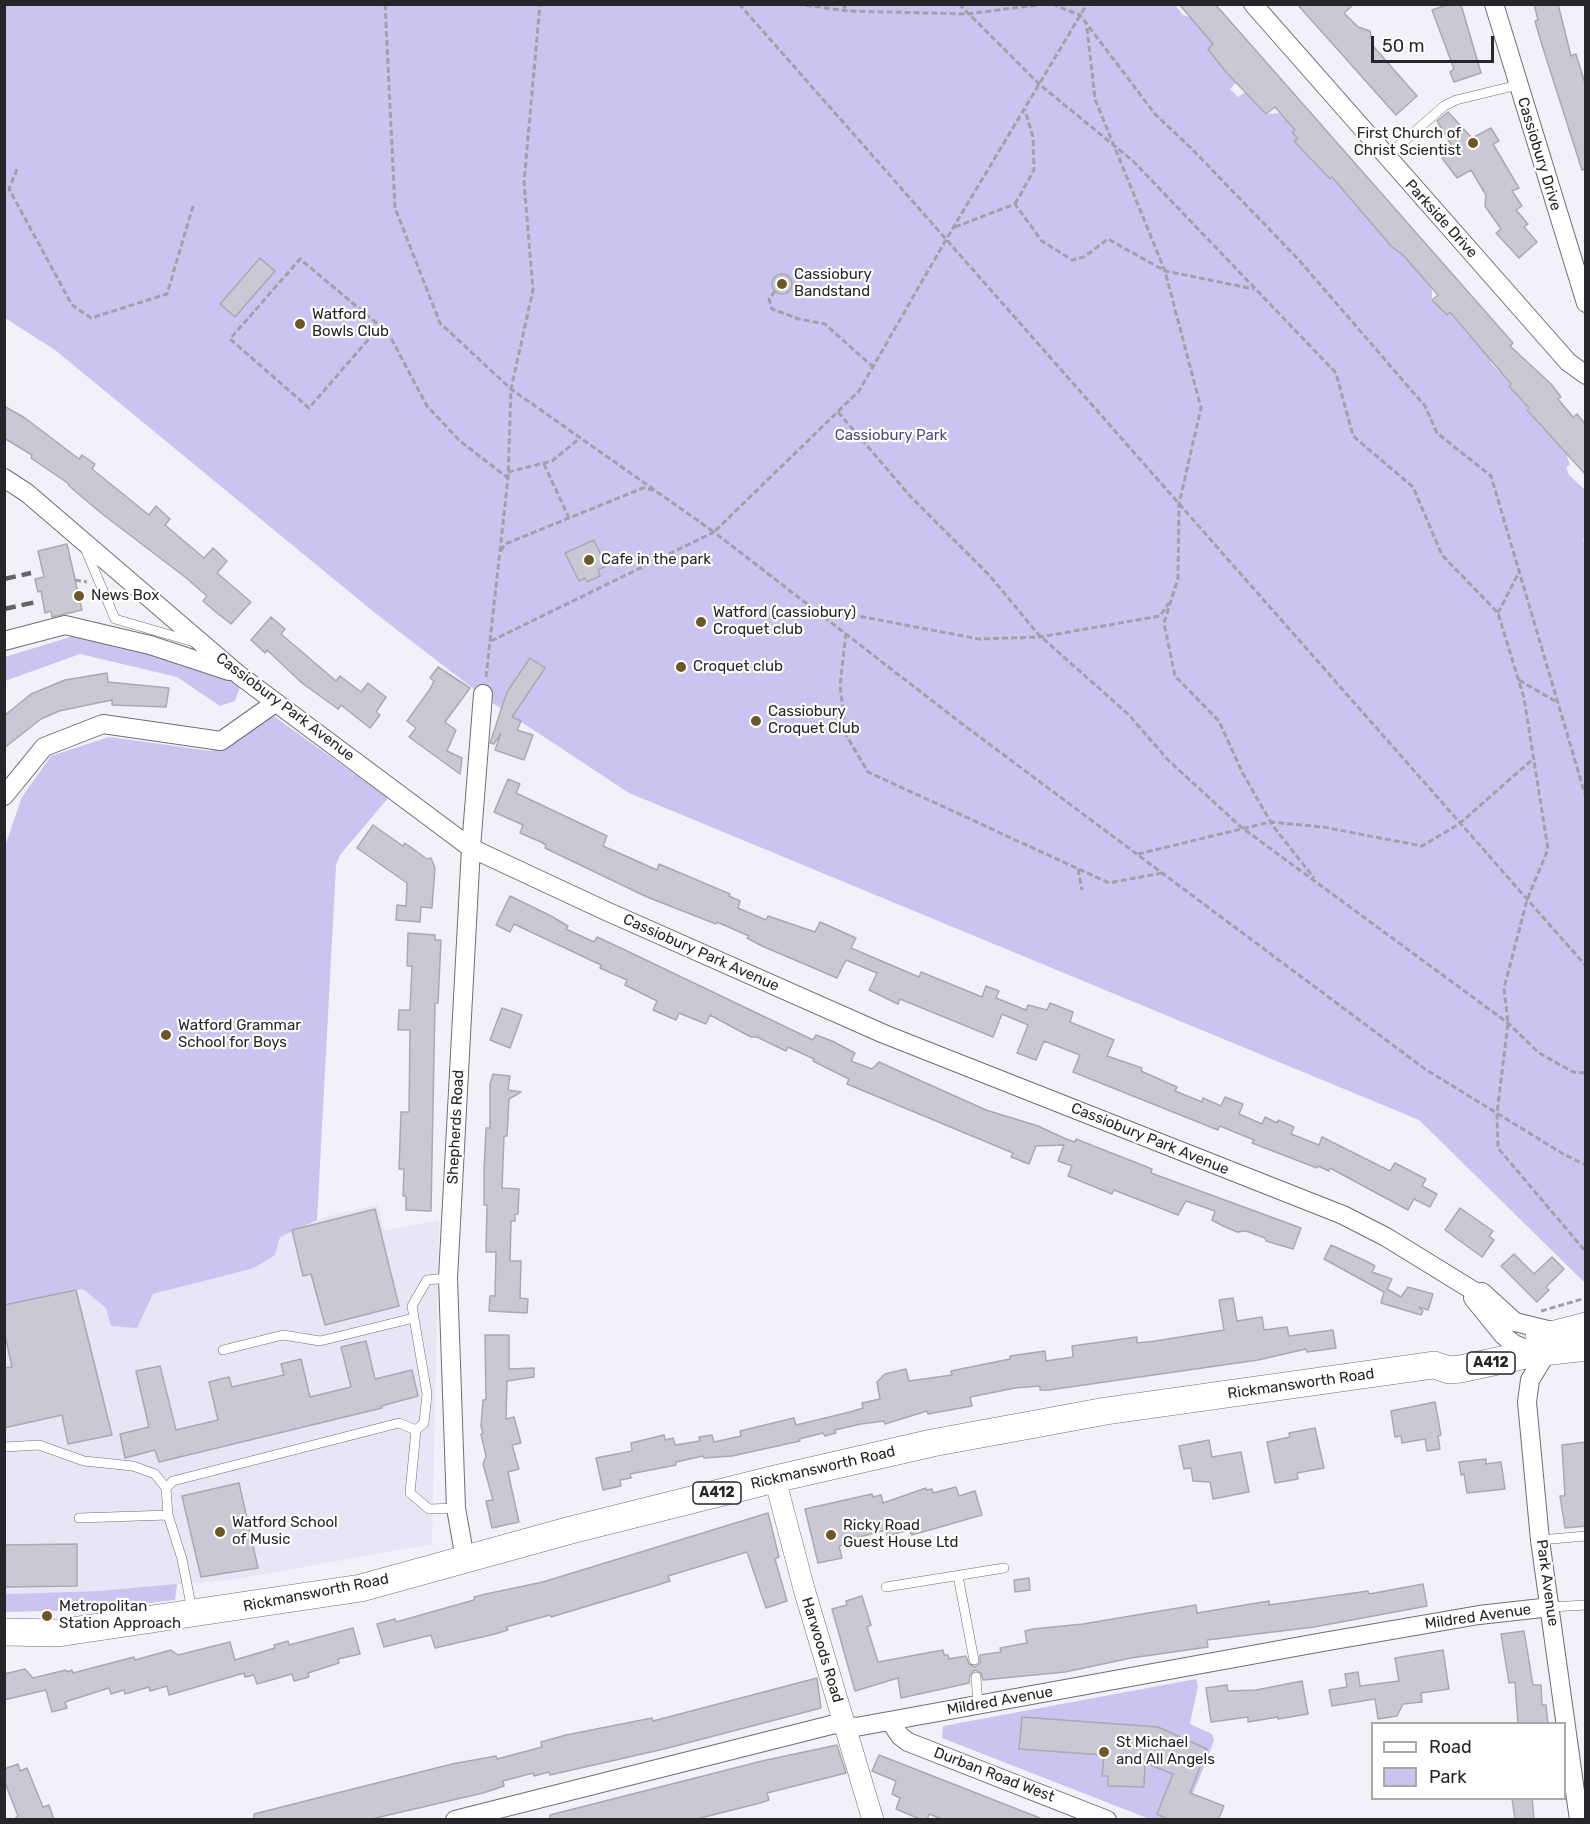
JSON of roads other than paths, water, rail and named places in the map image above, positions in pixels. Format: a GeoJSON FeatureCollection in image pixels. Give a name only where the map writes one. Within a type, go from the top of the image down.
{"type":"FeatureCollection","features":[{"type":"Feature","properties":{"kind":"main road","name":"Rickmansworth Road"},"geometry":{"type":"LineString","coordinates":[[4,1632],[58,1633],[193,1615],[361,1588],[775,1479],[932,1443],[1106,1411],[1434,1365],[1447,1357],[1543,1338],[1586,1347]]}},
{"type":"Feature","properties":{"kind":"street","name":"Parkside Drive"},"geometry":{"type":"LineString","coordinates":[[1253,4],[1568,362],[1586,375]]}},
{"type":"Feature","properties":{"kind":"street","name":"Cassiobury Drive"},"geometry":{"type":"LineString","coordinates":[[1494,4],[1586,303]]}},
{"type":"Feature","properties":{"kind":"street","name":"Cassiobury Park Avenue"},"geometry":{"type":"LineString","coordinates":[[4,478],[27,493],[239,675],[471,848],[606,911],[884,1034],[1343,1215],[1386,1237],[1477,1293],[1473,1298],[1503,1335],[1543,1338]]}},
{"type":"Feature","properties":{"kind":"street"},"geometry":{"type":"LineString","coordinates":[[4,641],[65,625],[150,645],[239,675]]}},
{"type":"Feature","properties":{"kind":"street","name":"Shepherds Road"},"geometry":{"type":"LineString","coordinates":[[465,1559],[456,1508],[448,1278],[471,848],[483,694]]}},
{"type":"Feature","properties":{"kind":"street"},"geometry":{"type":"LineString","coordinates":[[4,796],[44,747],[103,724],[221,741],[275,702]]}},
{"type":"Feature","properties":{"kind":"street","name":"Park Avenue"},"geometry":{"type":"LineString","coordinates":[[1543,1338],[1530,1380],[1527,1402],[1540,1540],[1579,1820]]}},
{"type":"Feature","properties":{"kind":"street","name":"Harwoods Road"},"geometry":{"type":"LineString","coordinates":[[775,1479],[804,1589],[873,1820]]}},
{"type":"Feature","properties":{"kind":"street","name":"Mildred Avenue"},"geometry":{"type":"LineString","coordinates":[[455,1820],[835,1724],[856,1727],[1479,1615],[1551,1607]]}},
{"type":"Feature","properties":{"kind":"street","name":"Durban Road West"},"geometry":{"type":"LineString","coordinates":[[890,1721],[900,1736],[908,1742],[1107,1820]]}},
{"type":"Feature","properties":{"kind":"lane"},"geometry":{"type":"LineString","coordinates":[[1386,157],[1444,106],[1456,100],[1518,85]]}},
{"type":"Feature","properties":{"kind":"lane"},"geometry":{"type":"LineString","coordinates":[[81,540],[115,619],[205,646]]}},
{"type":"Feature","properties":{"kind":"lane"},"geometry":{"type":"LineString","coordinates":[[448,1278],[427,1280],[412,1306],[427,1394],[424,1423],[416,1430],[410,1493],[429,1509],[456,1508]]}},
{"type":"Feature","properties":{"kind":"lane"},"geometry":{"type":"LineString","coordinates":[[223,1350],[283,1335],[320,1341],[414,1318]]}},
{"type":"Feature","properties":{"kind":"lane"},"geometry":{"type":"LineString","coordinates":[[166,1488],[173,1481],[399,1423],[416,1430]]}},
{"type":"Feature","properties":{"kind":"lane"},"geometry":{"type":"LineString","coordinates":[[4,1447],[39,1445],[84,1461],[133,1466],[155,1474],[166,1488],[168,1515],[182,1559],[193,1615]]}},
{"type":"Feature","properties":{"kind":"lane"},"geometry":{"type":"LineString","coordinates":[[79,1518],[168,1515]]}},
{"type":"Feature","properties":{"kind":"lane"},"geometry":{"type":"LineString","coordinates":[[1540,1540],[1586,1536]]}},
{"type":"Feature","properties":{"kind":"lane"},"geometry":{"type":"LineString","coordinates":[[886,1587],[1004,1568]]}},
{"type":"Feature","properties":{"kind":"lane"},"geometry":{"type":"LineString","coordinates":[[958,1576],[974,1660]]}},
{"type":"Feature","properties":{"kind":"lane"},"geometry":{"type":"LineString","coordinates":[[1551,1607],[1586,1605]]}},
{"type":"Feature","properties":{"kind":"lane"},"geometry":{"type":"LineString","coordinates":[[976,1677],[978,1705]]}},
{"type":"Feature","properties":{"kind":"railway"},"geometry":{"type":"LineString","coordinates":[[4,579],[31,573]]}},
{"type":"Feature","properties":{"kind":"railway"},"geometry":{"type":"LineString","coordinates":[[4,609],[36,602]]}},
{"type":"Feature","properties":{"kind":"place","name":"First Church of Christ Scientist"},"geometry":{"type":"Point","coordinates":[1473,143]}},
{"type":"Feature","properties":{"kind":"place","name":"Cassiobury Bandstand"},"geometry":{"type":"Point","coordinates":[782,284]}},
{"type":"Feature","properties":{"kind":"place","name":"Watford Bowls Club"},"geometry":{"type":"Point","coordinates":[300,324]}},
{"type":"Feature","properties":{"kind":"place","name":"Cafe in the park"},"geometry":{"type":"Point","coordinates":[589,560]}},
{"type":"Feature","properties":{"kind":"place","name":"News Box"},"geometry":{"type":"Point","coordinates":[79,596]}},
{"type":"Feature","properties":{"kind":"place","name":"Watford (cassiobury) Croquet club"},"geometry":{"type":"Point","coordinates":[701,622]}},
{"type":"Feature","properties":{"kind":"place","name":"Croquet club"},"geometry":{"type":"Point","coordinates":[681,667]}},
{"type":"Feature","properties":{"kind":"place","name":"Cassiobury Croquet Club"},"geometry":{"type":"Point","coordinates":[756,721]}},
{"type":"Feature","properties":{"kind":"place","name":"Watford Grammar School for Boys"},"geometry":{"type":"Point","coordinates":[166,1035]}},
{"type":"Feature","properties":{"kind":"place","name":"Watford School of Music"},"geometry":{"type":"Point","coordinates":[220,1532]}},
{"type":"Feature","properties":{"kind":"place","name":"Ricky Road Guest House Ltd"},"geometry":{"type":"Point","coordinates":[831,1535]}},
{"type":"Feature","properties":{"kind":"place","name":"Metropolitan Station Approach"},"geometry":{"type":"Point","coordinates":[47,1616]}},
{"type":"Feature","properties":{"kind":"place","name":"St Michael and All Angels"},"geometry":{"type":"Point","coordinates":[1104,1752]}},
{"type":"Feature","properties":{"kind":"park label","name":"Cassiobury Park"},"geometry":{"type":"Point","coordinates":[891,436]}}]}
